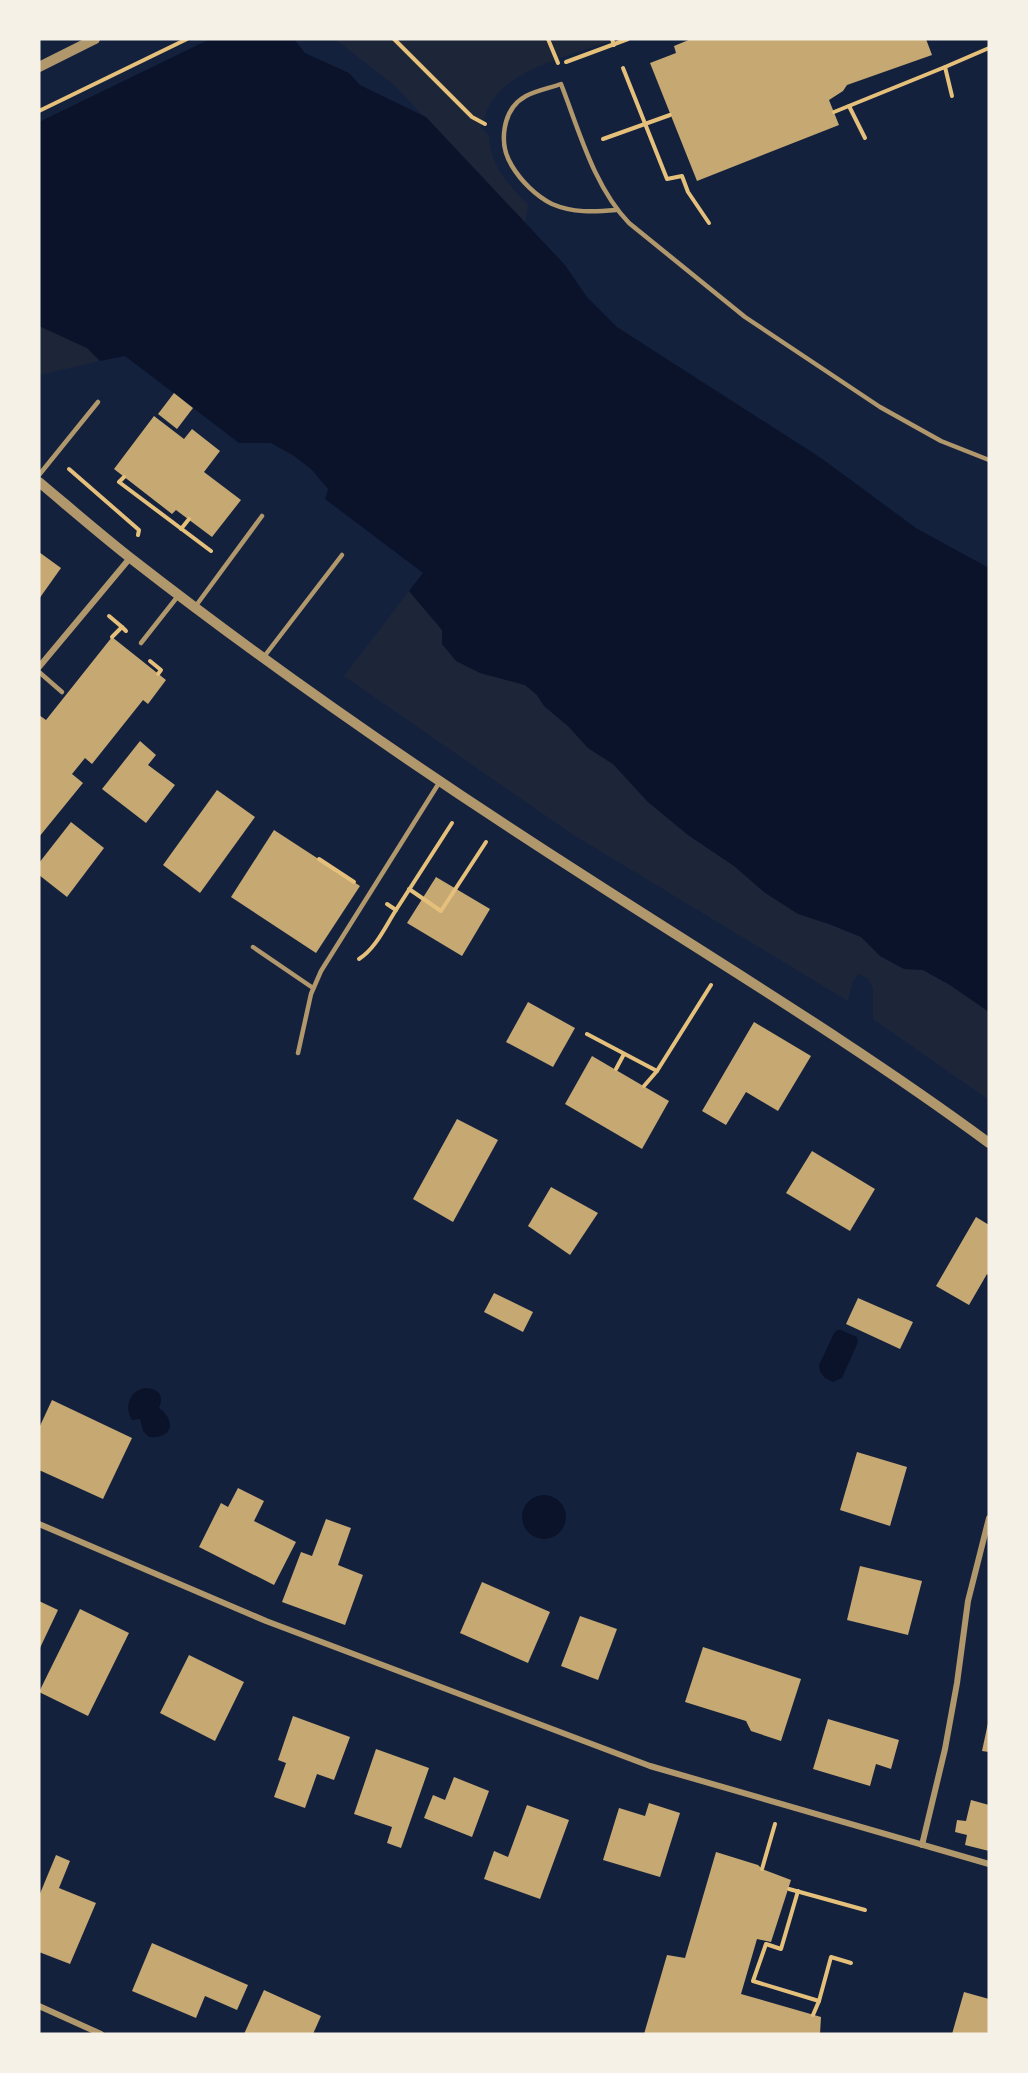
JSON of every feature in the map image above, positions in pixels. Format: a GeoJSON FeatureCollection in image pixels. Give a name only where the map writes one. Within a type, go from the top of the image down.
{"type":"FeatureCollection","features":[{"type":"Feature","properties":{"kind":"street"},"geometry":{"type":"LineString","coordinates":[[39,67],[95,39]]}},
{"type":"Feature","properties":{"kind":"street"},"geometry":{"type":"LineString","coordinates":[[39,482],[130,558],[263,658],[584,877],[724,964],[862,1054],[989,1143]]}},
{"type":"Feature","properties":{"kind":"street"},"geometry":{"type":"LineString","coordinates":[[39,667],[130,558]]}},
{"type":"Feature","properties":{"kind":"street"},"geometry":{"type":"LineString","coordinates":[[922,1845],[945,1749],[968,1601],[989,1518]]}},
{"type":"Feature","properties":{"kind":"street"},"geometry":{"type":"LineString","coordinates":[[39,1524],[266,1621],[606,1750],[688,1778],[989,1864]]}},
{"type":"Feature","properties":{"kind":"street"},"geometry":{"type":"LineString","coordinates":[[39,2006],[101,2034]]}},
{"type":"Feature","properties":{"kind":"lane"},"geometry":{"type":"LineString","coordinates":[[616,210],[574,211],[553,204],[537,195],[523,180],[511,165],[506,150],[504,130],[508,115],[517,103],[526,96],[561,84],[605,193],[616,210],[663,253],[745,317],[880,407],[941,441],[989,460]]}},
{"type":"Feature","properties":{"kind":"lane"},"geometry":{"type":"LineString","coordinates":[[39,475],[98,402]]}},
{"type":"Feature","properties":{"kind":"lane"},"geometry":{"type":"LineString","coordinates":[[195,607],[262,516]]}},
{"type":"Feature","properties":{"kind":"lane"},"geometry":{"type":"LineString","coordinates":[[263,658],[342,555]]}},
{"type":"Feature","properties":{"kind":"lane"},"geometry":{"type":"LineString","coordinates":[[141,643],[179,595]]}},
{"type":"Feature","properties":{"kind":"lane"},"geometry":{"type":"LineString","coordinates":[[39,672],[62,692]]}},
{"type":"Feature","properties":{"kind":"lane"},"geometry":{"type":"LineString","coordinates":[[298,1053],[314,988],[321,971],[372,893],[440,780]]}},
{"type":"Feature","properties":{"kind":"lane"},"geometry":{"type":"LineString","coordinates":[[253,947],[314,988]]}},
{"type":"Feature","properties":{"kind":"path"},"geometry":{"type":"LineString","coordinates":[[39,111],[187,39]]}},
{"type":"Feature","properties":{"kind":"path"},"geometry":{"type":"LineString","coordinates":[[394,39],[471,117],[487,125]]}},
{"type":"Feature","properties":{"kind":"path"},"geometry":{"type":"LineString","coordinates":[[548,39],[559,65]]}},
{"type":"Feature","properties":{"kind":"path"},"geometry":{"type":"LineString","coordinates":[[612,39],[614,45],[628,39]]}},
{"type":"Feature","properties":{"kind":"path"},"geometry":{"type":"LineString","coordinates":[[834,112],[989,48]]}},
{"type":"Feature","properties":{"kind":"path"},"geometry":{"type":"LineString","coordinates":[[945,67],[952,96]]}},
{"type":"Feature","properties":{"kind":"path"},"geometry":{"type":"LineString","coordinates":[[623,68],[667,179],[682,176],[688,192],[709,223]]}},
{"type":"Feature","properties":{"kind":"path"},"geometry":{"type":"LineString","coordinates":[[849,106],[865,138]]}},
{"type":"Feature","properties":{"kind":"path"},"geometry":{"type":"LineString","coordinates":[[604,139],[670,115]]}},
{"type":"Feature","properties":{"kind":"path"},"geometry":{"type":"LineString","coordinates":[[74,473],[139,530]]}},
{"type":"Feature","properties":{"kind":"path"},"geometry":{"type":"LineString","coordinates":[[124,477],[119,482],[227,563]]}},
{"type":"Feature","properties":{"kind":"path"},"geometry":{"type":"LineString","coordinates":[[145,502],[149,495]]}},
{"type":"Feature","properties":{"kind":"path"},"geometry":{"type":"LineString","coordinates":[[181,529],[189,519]]}},
{"type":"Feature","properties":{"kind":"path"},"geometry":{"type":"LineString","coordinates":[[358,959],[372,947],[452,823]]}},
{"type":"Feature","properties":{"kind":"path"},"geometry":{"type":"LineString","coordinates":[[409,890],[441,911],[486,842]]}},
{"type":"Feature","properties":{"kind":"path"},"geometry":{"type":"LineString","coordinates":[[319,859],[360,886]]}},
{"type":"Feature","properties":{"kind":"path"},"geometry":{"type":"LineString","coordinates":[[379,899],[396,910]]}},
{"type":"Feature","properties":{"kind":"path"},"geometry":{"type":"LineString","coordinates":[[644,1086],[657,1071],[724,964]]}},
{"type":"Feature","properties":{"kind":"path"},"geometry":{"type":"LineString","coordinates":[[587,1034],[657,1071]]}},
{"type":"Feature","properties":{"kind":"path"},"geometry":{"type":"LineString","coordinates":[[616,1069],[624,1054]]}},
{"type":"Feature","properties":{"kind":"path"},"geometry":{"type":"LineString","coordinates":[[762,1869],[776,1820]]}},
{"type":"Feature","properties":{"kind":"path"},"geometry":{"type":"LineString","coordinates":[[789,1889],[865,1910]]}},
{"type":"Feature","properties":{"kind":"path"},"geometry":{"type":"LineString","coordinates":[[798,1891],[781,1949],[766,1944],[753,1981],[819,2001]]}},
{"type":"Feature","properties":{"kind":"path"},"geometry":{"type":"LineString","coordinates":[[813,2015],[831,1957],[851,1963]]}},
{"type":"Feature","properties":{"kind":"shaded area"},"geometry":{"type":"Polygon","coordinates":[[[39,39],[294,39],[305,53],[349,73],[360,85],[426,117],[565,265],[587,297],[617,327],[821,458],[916,528],[989,568],[989,1012],[950,985],[923,970],[904,969],[880,956],[861,937],[798,914],[764,892],[734,866],[688,835],[648,802],[613,764],[588,748],[525,685],[480,673],[456,661],[442,644],[442,630],[409,591],[423,573],[325,499],[328,489],[311,469],[294,456],[271,443],[239,443],[125,356],[100,361],[87,348],[39,326],[39,39]]]}},
{"type":"Feature","properties":{"kind":"shaded area"},"geometry":{"type":"Polygon","coordinates":[[[335,39],[607,39],[608,42],[547,63],[518,77],[495,97],[489,107],[481,127],[489,136],[493,157],[501,174],[528,205],[525,223],[394,85],[335,39]]]}},
{"type":"Feature","properties":{"kind":"shaded area"},"geometry":{"type":"Polygon","coordinates":[[[39,326],[87,348],[100,361],[39,375],[39,326]]]}},
{"type":"Feature","properties":{"kind":"shaded area"},"geometry":{"type":"Polygon","coordinates":[[[409,591],[442,630],[442,644],[480,673],[525,685],[588,748],[613,764],[648,802],[688,835],[735,866],[764,892],[798,914],[861,937],[880,956],[904,969],[923,970],[950,985],[989,1012],[989,1100],[873,1019],[873,989],[868,978],[858,974],[852,983],[848,1001],[572,834],[344,676],[409,591]]]}},
{"type":"Feature","properties":{"kind":"shaded area"},"geometry":{"type":"Polygon","coordinates":[[[837,1330],[857,1337],[858,1342],[842,1378],[833,1382],[823,1376],[819,1365],[837,1330]]]}},
{"type":"Feature","properties":{"kind":"shaded area"},"geometry":{"type":"Polygon","coordinates":[[[144,1388],[153,1389],[159,1393],[161,1403],[159,1408],[165,1413],[170,1423],[167,1432],[157,1437],[149,1437],[143,1431],[140,1419],[132,1420],[128,1410],[132,1396],[144,1388]]]}},
{"type":"Feature","properties":{"kind":"shaded area"},"geometry":{"type":"Polygon","coordinates":[[[544,1495],[559,1502],[566,1517],[559,1532],[544,1539],[529,1532],[522,1517],[529,1502],[544,1495]]]}},
{"type":"Feature","properties":{"kind":"pier"},"geometry":{"type":"Polygon","coordinates":[[[39,39],[210,39],[39,122],[39,39]]]}},
{"type":"Feature","properties":{"kind":"building"},"geometry":{"type":"Polygon","coordinates":[[[691,39],[926,39],[932,55],[847,85],[843,91],[829,100],[839,125],[697,181],[650,63],[676,53],[674,46],[691,39]]]}},
{"type":"Feature","properties":{"kind":"building"},"geometry":{"type":"Polygon","coordinates":[[[174,393],[193,408],[177,429],[158,414],[174,393]]]}},
{"type":"Feature","properties":{"kind":"building"},"geometry":{"type":"Polygon","coordinates":[[[154,416],[184,439],[192,429],[220,451],[204,472],[241,500],[212,537],[176,510],[172,514],[114,469],[154,416]]]}},
{"type":"Feature","properties":{"kind":"building"},"geometry":{"type":"Polygon","coordinates":[[[39,552],[61,568],[39,599],[39,552]]]}},
{"type":"Feature","properties":{"kind":"building"},"geometry":{"type":"Polygon","coordinates":[[[112,637],[166,680],[148,704],[143,700],[92,764],[85,758],[72,774],[83,783],[39,837],[39,715],[46,720],[112,637]]]}},
{"type":"Feature","properties":{"kind":"building"},"geometry":{"type":"Polygon","coordinates":[[[140,741],[156,755],[148,765],[175,785],[146,823],[102,789],[140,741]]]}},
{"type":"Feature","properties":{"kind":"building"},"geometry":{"type":"Polygon","coordinates":[[[217,790],[255,817],[200,893],[163,865],[217,790]]]}},
{"type":"Feature","properties":{"kind":"building"},"geometry":{"type":"Polygon","coordinates":[[[71,822],[104,848],[67,897],[39,875],[39,863],[71,822]]]}},
{"type":"Feature","properties":{"kind":"building"},"geometry":{"type":"Polygon","coordinates":[[[274,830],[360,886],[316,953],[231,897],[274,830]]]}},
{"type":"Feature","properties":{"kind":"building"},"geometry":{"type":"Polygon","coordinates":[[[436,877],[490,909],[462,956],[407,923],[436,877]]]}},
{"type":"Feature","properties":{"kind":"building"},"geometry":{"type":"Polygon","coordinates":[[[528,1002],[575,1028],[553,1067],[506,1042],[528,1002]]]}},
{"type":"Feature","properties":{"kind":"building"},"geometry":{"type":"Polygon","coordinates":[[[754,1022],[811,1056],[778,1111],[746,1092],[726,1125],[702,1111],[754,1022]]]}},
{"type":"Feature","properties":{"kind":"building"},"geometry":{"type":"Polygon","coordinates":[[[592,1056],[669,1101],[642,1149],[565,1104],[592,1056]]]}},
{"type":"Feature","properties":{"kind":"building"},"geometry":{"type":"Polygon","coordinates":[[[457,1119],[498,1140],[453,1222],[413,1199],[457,1119]]]}},
{"type":"Feature","properties":{"kind":"building"},"geometry":{"type":"Polygon","coordinates":[[[812,1151],[875,1189],[850,1231],[786,1193],[812,1151]]]}},
{"type":"Feature","properties":{"kind":"building"},"geometry":{"type":"Polygon","coordinates":[[[551,1187],[598,1213],[570,1255],[528,1226],[551,1187]]]}},
{"type":"Feature","properties":{"kind":"building"},"geometry":{"type":"Polygon","coordinates":[[[976,1217],[989,1225],[989,1276],[987,1274],[969,1305],[936,1286],[976,1217]]]}},
{"type":"Feature","properties":{"kind":"building"},"geometry":{"type":"Polygon","coordinates":[[[494,1293],[533,1312],[523,1332],[484,1312],[494,1293]]]}},
{"type":"Feature","properties":{"kind":"building"},"geometry":{"type":"Polygon","coordinates":[[[858,1298],[913,1322],[900,1349],[846,1324],[858,1298]]]}},
{"type":"Feature","properties":{"kind":"building"},"geometry":{"type":"Polygon","coordinates":[[[52,1400],[132,1438],[103,1499],[39,1470],[39,1428],[52,1400]]]}},
{"type":"Feature","properties":{"kind":"building"},"geometry":{"type":"Polygon","coordinates":[[[857,1452],[907,1467],[890,1526],[840,1510],[857,1452]]]}},
{"type":"Feature","properties":{"kind":"building"},"geometry":{"type":"Polygon","coordinates":[[[238,1488],[264,1501],[254,1521],[296,1542],[274,1585],[199,1547],[221,1503],[228,1507],[238,1488]]]}},
{"type":"Feature","properties":{"kind":"building"},"geometry":{"type":"Polygon","coordinates":[[[326,1519],[351,1528],[338,1565],[363,1575],[345,1625],[282,1602],[301,1552],[312,1556],[326,1519]]]}},
{"type":"Feature","properties":{"kind":"building"},"geometry":{"type":"Polygon","coordinates":[[[860,1566],[922,1581],[908,1635],[847,1620],[860,1566]]]}},
{"type":"Feature","properties":{"kind":"building"},"geometry":{"type":"Polygon","coordinates":[[[482,1582],[550,1612],[528,1663],[460,1633],[482,1582]]]}},
{"type":"Feature","properties":{"kind":"building"},"geometry":{"type":"Polygon","coordinates":[[[39,1601],[58,1610],[39,1650],[39,1601]]]}},
{"type":"Feature","properties":{"kind":"building"},"geometry":{"type":"Polygon","coordinates":[[[80,1609],[129,1633],[88,1716],[39,1692],[80,1609]]]}},
{"type":"Feature","properties":{"kind":"building"},"geometry":{"type":"Polygon","coordinates":[[[580,1616],[617,1629],[598,1680],[561,1666],[580,1616]]]}},
{"type":"Feature","properties":{"kind":"building"},"geometry":{"type":"Polygon","coordinates":[[[703,1647],[801,1679],[781,1741],[751,1731],[746,1721],[685,1702],[703,1647]]]}},
{"type":"Feature","properties":{"kind":"building"},"geometry":{"type":"Polygon","coordinates":[[[189,1655],[244,1682],[215,1741],[160,1713],[189,1655]]]}},
{"type":"Feature","properties":{"kind":"building"},"geometry":{"type":"Polygon","coordinates":[[[293,1716],[350,1737],[334,1780],[317,1774],[305,1808],[274,1797],[286,1763],[278,1760],[293,1716]]]}},
{"type":"Feature","properties":{"kind":"building"},"geometry":{"type":"Polygon","coordinates":[[[828,1719],[899,1740],[891,1769],[876,1764],[870,1786],[813,1769],[828,1719]]]}},
{"type":"Feature","properties":{"kind":"building"},"geometry":{"type":"Polygon","coordinates":[[[989,1723],[989,1752],[982,1751],[989,1723]]]}},
{"type":"Feature","properties":{"kind":"building"},"geometry":{"type":"Polygon","coordinates":[[[376,1749],[429,1768],[401,1848],[387,1843],[392,1827],[354,1814],[376,1749]]]}},
{"type":"Feature","properties":{"kind":"building"},"geometry":{"type":"Polygon","coordinates":[[[454,1777],[489,1791],[472,1837],[424,1818],[433,1795],[445,1800],[454,1777]]]}},
{"type":"Feature","properties":{"kind":"building"},"geometry":{"type":"Polygon","coordinates":[[[971,1800],[989,1805],[989,1851],[965,1845],[967,1835],[955,1832],[957,1820],[966,1821],[971,1800]]]}},
{"type":"Feature","properties":{"kind":"building"},"geometry":{"type":"Polygon","coordinates":[[[649,1803],[680,1813],[660,1877],[603,1860],[619,1808],[645,1816],[649,1803]]]}},
{"type":"Feature","properties":{"kind":"building"},"geometry":{"type":"Polygon","coordinates":[[[527,1805],[569,1820],[540,1899],[484,1879],[494,1851],[508,1857],[527,1805]]]}},
{"type":"Feature","properties":{"kind":"building"},"geometry":{"type":"Polygon","coordinates":[[[716,1852],[758,1865],[762,1869],[791,1880],[771,1942],[757,1939],[741,1994],[821,2017],[820,2034],[644,2034],[667,1955],[685,1958],[716,1852]]]}},
{"type":"Feature","properties":{"kind":"building"},"geometry":{"type":"Polygon","coordinates":[[[56,1855],[70,1861],[59,1888],[96,1903],[70,1964],[39,1952],[39,1896],[56,1855]]]}},
{"type":"Feature","properties":{"kind":"building"},"geometry":{"type":"Polygon","coordinates":[[[152,1943],[248,1985],[237,2010],[205,1996],[196,2018],[132,1991],[152,1943]]]}},
{"type":"Feature","properties":{"kind":"building"},"geometry":{"type":"Polygon","coordinates":[[[264,1990],[321,2016],[313,2034],[244,2034],[264,1990]]]}},
{"type":"Feature","properties":{"kind":"building"},"geometry":{"type":"Polygon","coordinates":[[[964,1992],[989,1999],[989,2034],[952,2034],[964,1992]]]}}]}
